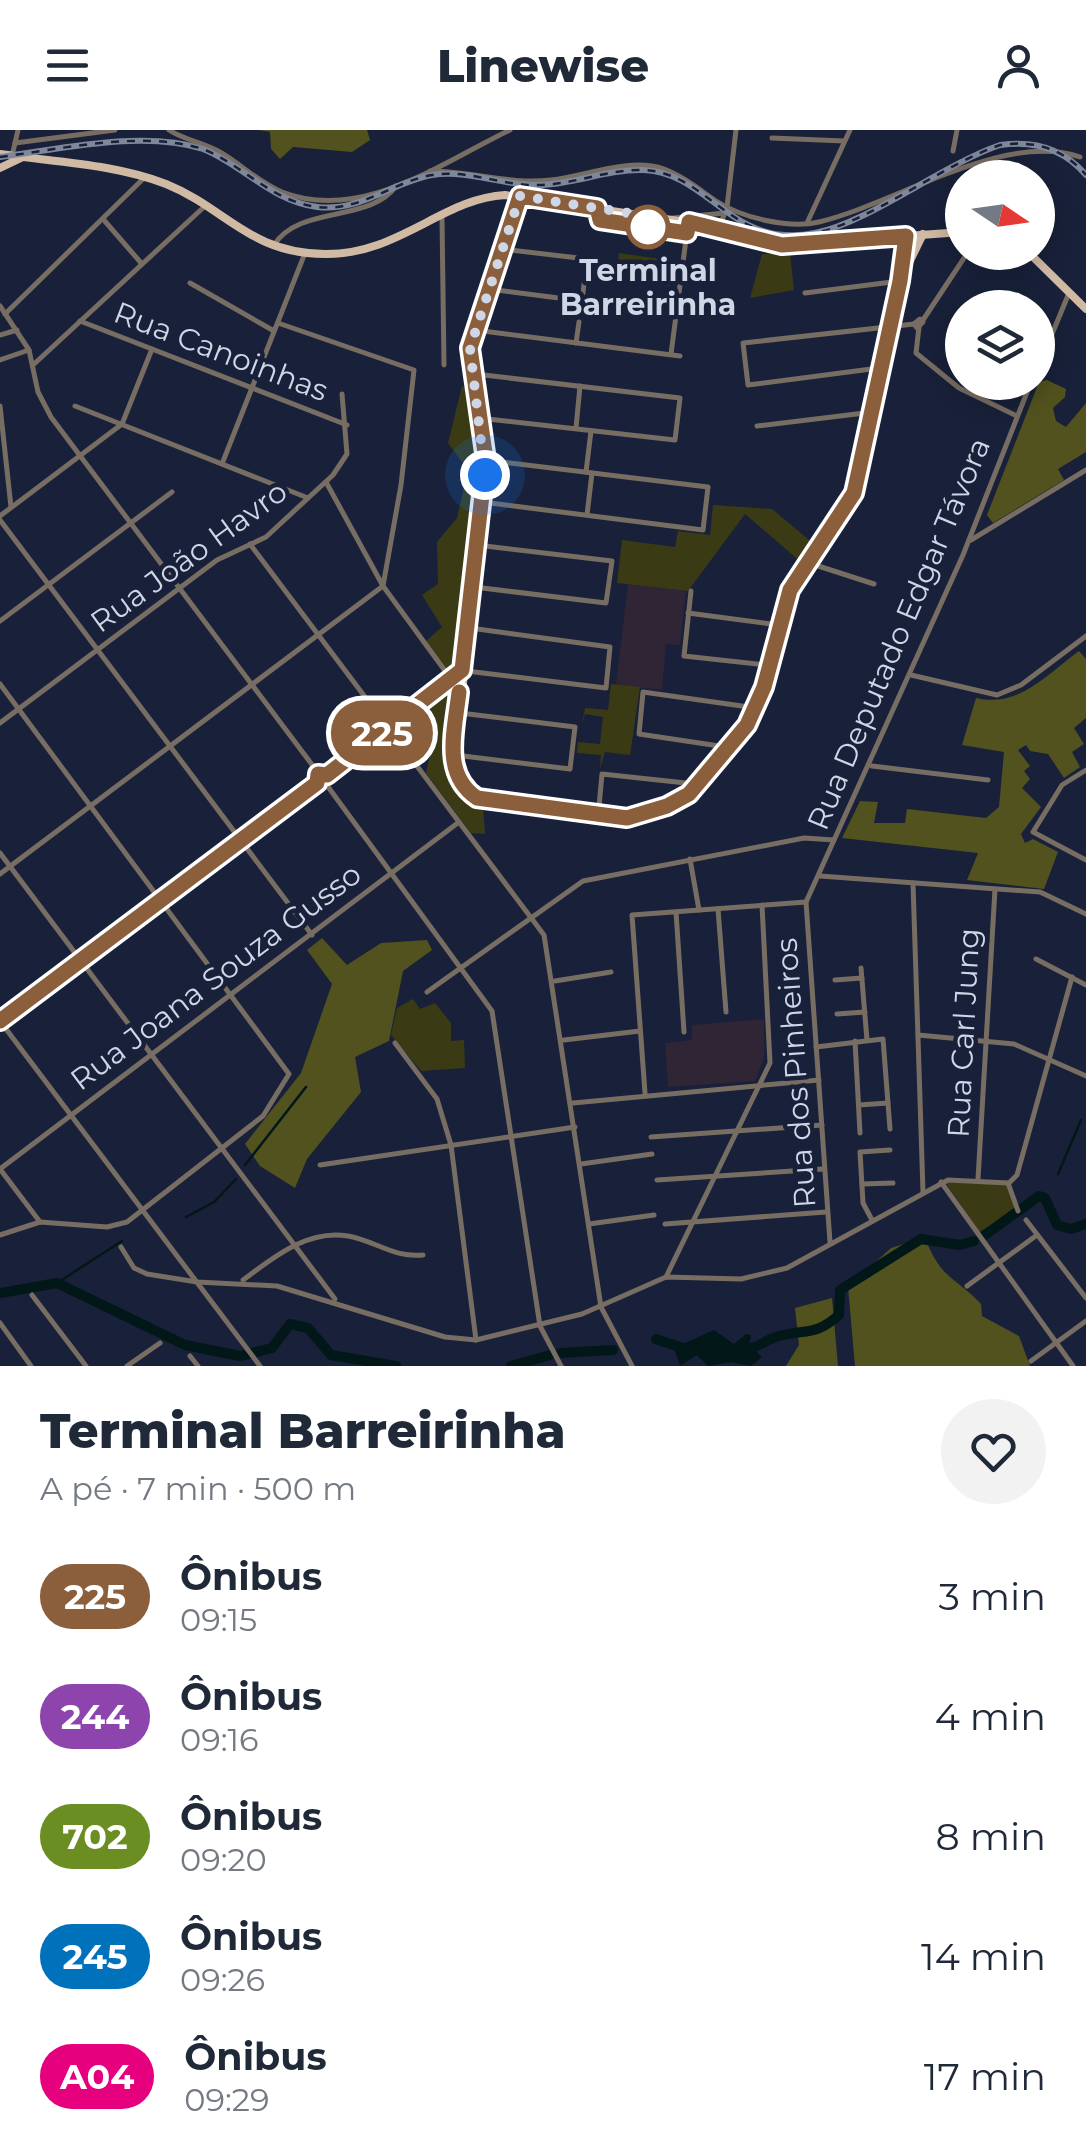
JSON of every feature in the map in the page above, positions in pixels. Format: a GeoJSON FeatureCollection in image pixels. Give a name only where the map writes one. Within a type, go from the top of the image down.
{"type":"FeatureCollection","features":[{"type":"Feature","properties":{"kind":"main road"},"geometry":{"type":"LineString","coordinates":[[0,154],[146,177],[206,206],[237,230],[274,246],[304,253],[371,249],[480,200],[505,195],[689,222],[762,242],[795,246],[945,233]]}},
{"type":"Feature","properties":{"kind":"main road"},"geometry":{"type":"LineString","coordinates":[[0,165],[12,156]]}},
{"type":"Feature","properties":{"kind":"main road"},"geometry":{"type":"LineString","coordinates":[[0,165],[23,157]]}},
{"type":"Feature","properties":{"kind":"main road"},"geometry":{"type":"LineString","coordinates":[[520,196],[475,330],[472,373],[486,460],[452,754],[460,782],[477,798],[622,819],[667,806],[698,784],[757,708],[790,590],[852,500],[892,324],[906,236]]}},
{"type":"Feature","properties":{"kind":"main road"},"geometry":{"type":"LineString","coordinates":[[900,281],[923,234]]}},
{"type":"Feature","properties":{"kind":"main road"},"geometry":{"type":"LineString","coordinates":[[1046,270],[1086,308]]}},
{"type":"Feature","properties":{"kind":"main road"},"geometry":{"type":"LineString","coordinates":[[0,1021],[462,670]]}},
{"type":"Feature","properties":{"kind":"street"},"geometry":{"type":"LineString","coordinates":[[12,156],[18,130]]}},
{"type":"Feature","properties":{"kind":"street"},"geometry":{"type":"LineString","coordinates":[[15,143],[64,132],[115,130]]}},
{"type":"Feature","properties":{"kind":"street"},"geometry":{"type":"LineString","coordinates":[[169,130],[219,151],[270,186],[311,201],[344,202],[430,171],[507,131]]}},
{"type":"Feature","properties":{"kind":"street"},"geometry":{"type":"LineString","coordinates":[[719,228],[726,210],[736,130]]}},
{"type":"Feature","properties":{"kind":"street"},"geometry":{"type":"LineString","coordinates":[[800,130],[800,139]]}},
{"type":"Feature","properties":{"kind":"street"},"geometry":{"type":"LineString","coordinates":[[807,223],[850,130]]}},
{"type":"Feature","properties":{"kind":"street"},"geometry":{"type":"LineString","coordinates":[[952,151],[958,130]]}},
{"type":"Feature","properties":{"kind":"street"},"geometry":{"type":"LineString","coordinates":[[772,138],[845,142]]}},
{"type":"Feature","properties":{"kind":"street"},"geometry":{"type":"LineString","coordinates":[[1064,142],[1080,157]]}},
{"type":"Feature","properties":{"kind":"street"},"geometry":{"type":"LineString","coordinates":[[942,160],[970,143]]}},
{"type":"Feature","properties":{"kind":"street"},"geometry":{"type":"LineString","coordinates":[[430,171],[550,180],[652,166],[679,176],[726,210]]}},
{"type":"Feature","properties":{"kind":"street"},"geometry":{"type":"LineString","coordinates":[[666,219],[726,210],[807,223],[875,199],[913,176]]}},
{"type":"Feature","properties":{"kind":"street"},"geometry":{"type":"LineString","coordinates":[[5,314],[146,177]]}},
{"type":"Feature","properties":{"kind":"street"},"geometry":{"type":"LineString","coordinates":[[505,195],[506,178]]}},
{"type":"Feature","properties":{"kind":"street"},"geometry":{"type":"LineString","coordinates":[[274,246],[281,236],[322,217],[374,203],[398,184]]}},
{"type":"Feature","properties":{"kind":"street"},"geometry":{"type":"LineString","coordinates":[[33,365],[206,206]]}},
{"type":"Feature","properties":{"kind":"street"},"geometry":{"type":"LineString","coordinates":[[102,218],[142,264]]}},
{"type":"Feature","properties":{"kind":"street"},"geometry":{"type":"LineString","coordinates":[[442,218],[444,365]]}},
{"type":"Feature","properties":{"kind":"street"},"geometry":{"type":"LineString","coordinates":[[671,354],[689,222]]}},
{"type":"Feature","properties":{"kind":"street"},"geometry":{"type":"LineString","coordinates":[[488,290],[582,301],[586,259],[502,248]]}},
{"type":"Feature","properties":{"kind":"street"},"geometry":{"type":"LineString","coordinates":[[222,464],[304,253]]}},
{"type":"Feature","properties":{"kind":"street"},"geometry":{"type":"LineString","coordinates":[[882,368],[748,386],[742,343],[892,324],[916,326],[956,270]]}},
{"type":"Feature","properties":{"kind":"street"},"geometry":{"type":"LineString","coordinates":[[805,292],[900,281]]}},
{"type":"Feature","properties":{"kind":"street"},"geometry":{"type":"LineString","coordinates":[[190,283],[274,331]]}},
{"type":"Feature","properties":{"kind":"street"},"geometry":{"type":"LineString","coordinates":[[1055,327],[1069,293]]}},
{"type":"Feature","properties":{"kind":"street"},"geometry":{"type":"LineString","coordinates":[[0,306],[29,350],[41,399],[80,456],[492,1011],[540,1326],[560,1366]]}},
{"type":"Feature","properties":{"kind":"street","name":"Rua Canoinhas"},"geometry":{"type":"LineString","coordinates":[[80,321],[347,425]]}},
{"type":"Feature","properties":{"kind":"street"},"geometry":{"type":"LineString","coordinates":[[0,874],[382,586],[403,475],[414,370],[278,322]]}},
{"type":"Feature","properties":{"kind":"street"},"geometry":{"type":"LineString","coordinates":[[576,343],[579,322]]}},
{"type":"Feature","properties":{"kind":"street"},"geometry":{"type":"LineString","coordinates":[[916,326],[916,353],[959,388],[1017,416]]}},
{"type":"Feature","properties":{"kind":"street"},"geometry":{"type":"LineString","coordinates":[[0,334],[16,330]]}},
{"type":"Feature","properties":{"kind":"street"},"geometry":{"type":"LineString","coordinates":[[475,330],[680,356]]}},
{"type":"Feature","properties":{"kind":"street"},"geometry":{"type":"LineString","coordinates":[[152,349],[122,424],[0,518],[312,935]]}},
{"type":"Feature","properties":{"kind":"street"},"geometry":{"type":"LineString","coordinates":[[0,360],[29,350]]}},
{"type":"Feature","properties":{"kind":"street"},"geometry":{"type":"LineString","coordinates":[[472,373],[680,398],[676,440],[479,418]]}},
{"type":"Feature","properties":{"kind":"street"},"geometry":{"type":"LineString","coordinates":[[576,429],[580,386]]}},
{"type":"Feature","properties":{"kind":"street","name":"Rua João Havro"},"geometry":{"type":"LineString","coordinates":[[0,724],[222,557],[266,536],[326,482],[347,454],[342,394]]}},
{"type":"Feature","properties":{"kind":"street","name":"Rua Deputado Edgar Távora"},"geometry":{"type":"LineString","coordinates":[[806,902],[911,675],[1024,400]]}},
{"type":"Feature","properties":{"kind":"street"},"geometry":{"type":"LineString","coordinates":[[0,406],[11,508]]}},
{"type":"Feature","properties":{"kind":"street"},"geometry":{"type":"LineString","coordinates":[[75,406],[308,498]]}},
{"type":"Feature","properties":{"kind":"street"},"geometry":{"type":"LineString","coordinates":[[758,426],[873,412]]}},
{"type":"Feature","properties":{"kind":"street"},"geometry":{"type":"LineString","coordinates":[[587,515],[591,430]]}},
{"type":"Feature","properties":{"kind":"street"},"geometry":{"type":"LineString","coordinates":[[482,502],[704,530],[708,486],[486,460]]}},
{"type":"Feature","properties":{"kind":"street"},"geometry":{"type":"LineString","coordinates":[[968,542],[1086,470]]}},
{"type":"Feature","properties":{"kind":"street"},"geometry":{"type":"LineString","coordinates":[[326,482],[382,586],[451,680]]}},
{"type":"Feature","properties":{"kind":"street"},"geometry":{"type":"LineString","coordinates":[[0,621],[172,492]]}},
{"type":"Feature","properties":{"kind":"street"},"geometry":{"type":"LineString","coordinates":[[250,544],[548,944],[601,1307],[632,1366]]}},
{"type":"Feature","properties":{"kind":"street"},"geometry":{"type":"LineString","coordinates":[[472,586],[606,603],[612,561],[477,545]]}},
{"type":"Feature","properties":{"kind":"street"},"geometry":{"type":"LineString","coordinates":[[806,562],[874,584]]}},
{"type":"Feature","properties":{"kind":"street"},"geometry":{"type":"LineString","coordinates":[[691,592],[684,656],[770,666]]}},
{"type":"Feature","properties":{"kind":"street"},"geometry":{"type":"LineString","coordinates":[[688,613],[780,625]]}},
{"type":"Feature","properties":{"kind":"street"},"geometry":{"type":"LineString","coordinates":[[462,670],[606,688],[610,647],[467,628]]}},
{"type":"Feature","properties":{"kind":"street"},"geometry":{"type":"LineString","coordinates":[[911,675],[997,695],[1021,685],[1086,636]]}},
{"type":"Feature","properties":{"kind":"street"},"geometry":{"type":"LineString","coordinates":[[0,684],[289,1074],[268,1112],[144,1211],[113,1227],[40,1222],[0,1235]]}},
{"type":"Feature","properties":{"kind":"street"},"geometry":{"type":"LineString","coordinates":[[729,747],[638,734],[643,692],[757,708]]}},
{"type":"Feature","properties":{"kind":"street"},"geometry":{"type":"LineString","coordinates":[[452,754],[570,769],[575,727],[457,713]]}},
{"type":"Feature","properties":{"kind":"street"},"geometry":{"type":"LineString","coordinates":[[870,766],[988,780]]}},
{"type":"Feature","properties":{"kind":"street"},"geometry":{"type":"LineString","coordinates":[[1086,770],[1062,785],[1033,832],[1086,860]]}},
{"type":"Feature","properties":{"kind":"street"},"geometry":{"type":"LineString","coordinates":[[598,816],[602,774],[698,784]]}},
{"type":"Feature","properties":{"kind":"street","name":"Rua Joana Souza Gusso"},"geometry":{"type":"LineString","coordinates":[[0,1169],[459,822]]}},
{"type":"Feature","properties":{"kind":"street"},"geometry":{"type":"LineString","coordinates":[[427,992],[583,880],[804,838],[834,840]]}},
{"type":"Feature","properties":{"kind":"street"},"geometry":{"type":"LineString","coordinates":[[0,853],[337,1301]]}},
{"type":"Feature","properties":{"kind":"street"},"geometry":{"type":"LineString","coordinates":[[690,858],[699,910]]}},
{"type":"Feature","properties":{"kind":"street"},"geometry":{"type":"LineString","coordinates":[[820,876],[1046,894],[1086,914]]}},
{"type":"Feature","properties":{"kind":"street"},"geometry":{"type":"LineString","coordinates":[[912,883],[923,1192]]}},
{"type":"Feature","properties":{"kind":"street","name":"Rua Carl Jung"},"geometry":{"type":"LineString","coordinates":[[978,1179],[995,889]]}},
{"type":"Feature","properties":{"kind":"street"},"geometry":{"type":"LineString","coordinates":[[644,1093],[632,915],[806,902]]}},
{"type":"Feature","properties":{"kind":"street","name":"Rua dos Pinheiros"},"geometry":{"type":"LineString","coordinates":[[806,902],[830,1242]]}},
{"type":"Feature","properties":{"kind":"street"},"geometry":{"type":"LineString","coordinates":[[666,1277],[771,1054],[762,906]]}},
{"type":"Feature","properties":{"kind":"street"},"geometry":{"type":"LineString","coordinates":[[718,909],[726,1012]]}},
{"type":"Feature","properties":{"kind":"street"},"geometry":{"type":"LineString","coordinates":[[676,912],[684,1032]]}},
{"type":"Feature","properties":{"kind":"street"},"geometry":{"type":"LineString","coordinates":[[1036,958],[1086,984]]}},
{"type":"Feature","properties":{"kind":"street"},"geometry":{"type":"LineString","coordinates":[[861,968],[867,1040]]}},
{"type":"Feature","properties":{"kind":"street"},"geometry":{"type":"LineString","coordinates":[[554,981],[612,972]]}},
{"type":"Feature","properties":{"kind":"street"},"geometry":{"type":"LineString","coordinates":[[1008,1184],[1016,1175],[1072,977]]}},
{"type":"Feature","properties":{"kind":"street"},"geometry":{"type":"LineString","coordinates":[[835,980],[862,978]]}},
{"type":"Feature","properties":{"kind":"street"},"geometry":{"type":"LineString","coordinates":[[837,1014],[864,1012]]}},
{"type":"Feature","properties":{"kind":"street"},"geometry":{"type":"LineString","coordinates":[[0,1021],[258,1363]]}},
{"type":"Feature","properties":{"kind":"street"},"geometry":{"type":"LineString","coordinates":[[562,1040],[640,1031]]}},
{"type":"Feature","properties":{"kind":"street"},"geometry":{"type":"LineString","coordinates":[[918,1035],[1022,1046],[1086,1076]]}},
{"type":"Feature","properties":{"kind":"street"},"geometry":{"type":"LineString","coordinates":[[816,1047],[884,1039],[890,1130]]}},
{"type":"Feature","properties":{"kind":"street"},"geometry":{"type":"LineString","coordinates":[[855,1041],[860,1133]]}},
{"type":"Feature","properties":{"kind":"street"},"geometry":{"type":"LineString","coordinates":[[395,1043],[437,1099],[451,1145],[476,1340]]}},
{"type":"Feature","properties":{"kind":"street"},"geometry":{"type":"LineString","coordinates":[[572,1103],[644,1093],[818,1080]]}},
{"type":"Feature","properties":{"kind":"street"},"geometry":{"type":"LineString","coordinates":[[859,1106],[888,1103]]}},
{"type":"Feature","properties":{"kind":"street"},"geometry":{"type":"LineString","coordinates":[[651,1137],[822,1124]]}},
{"type":"Feature","properties":{"kind":"street"},"geometry":{"type":"LineString","coordinates":[[320,1165],[575,1127]]}},
{"type":"Feature","properties":{"kind":"street"},"geometry":{"type":"LineString","coordinates":[[872,1220],[862,1203],[860,1152],[890,1150]]}},
{"type":"Feature","properties":{"kind":"street"},"geometry":{"type":"LineString","coordinates":[[580,1164],[652,1154]]}},
{"type":"Feature","properties":{"kind":"street"},"geometry":{"type":"LineString","coordinates":[[657,1180],[824,1168]]}},
{"type":"Feature","properties":{"kind":"street"},"geometry":{"type":"LineString","coordinates":[[0,1169],[40,1222]]}},
{"type":"Feature","properties":{"kind":"street"},"geometry":{"type":"LineString","coordinates":[[121,1246],[140,1271],[197,1282],[241,1282],[337,1301],[432,1333],[476,1340],[601,1307],[666,1277],[746,1278],[792,1266],[941,1182],[978,1179],[1008,1184]]}},
{"type":"Feature","properties":{"kind":"street"},"geometry":{"type":"LineString","coordinates":[[862,1184],[892,1182]]}},
{"type":"Feature","properties":{"kind":"street"},"geometry":{"type":"LineString","coordinates":[[941,1182],[1074,1366]]}},
{"type":"Feature","properties":{"kind":"street"},"geometry":{"type":"LineString","coordinates":[[1008,1184],[1018,1212]]}},
{"type":"Feature","properties":{"kind":"street"},"geometry":{"type":"LineString","coordinates":[[665,1224],[828,1212]]}},
{"type":"Feature","properties":{"kind":"street"},"geometry":{"type":"LineString","coordinates":[[589,1224],[654,1216]]}},
{"type":"Feature","properties":{"kind":"street"},"geometry":{"type":"LineString","coordinates":[[1026,1220],[1086,1298]]}},
{"type":"Feature","properties":{"kind":"street"},"geometry":{"type":"LineString","coordinates":[[967,1286],[1038,1234]]}},
{"type":"Feature","properties":{"kind":"street"},"geometry":{"type":"LineString","coordinates":[[241,1282],[294,1243],[346,1236],[402,1257],[423,1255]]}},
{"type":"Feature","properties":{"kind":"street"},"geometry":{"type":"LineString","coordinates":[[32,1296],[86,1366]]}},
{"type":"Feature","properties":{"kind":"street"},"geometry":{"type":"LineString","coordinates":[[1032,1361],[1086,1322]]}},
{"type":"Feature","properties":{"kind":"street"},"geometry":{"type":"LineString","coordinates":[[0,1323],[32,1366]]}},
{"type":"Feature","properties":{"kind":"street"},"geometry":{"type":"LineString","coordinates":[[128,1366],[138,1363],[160,1343]]}},
{"type":"Feature","properties":{"kind":"street"},"geometry":{"type":"LineString","coordinates":[[190,1356],[198,1366]]}},
{"type":"Feature","properties":{"kind":"shaded area"},"geometry":{"type":"Polygon","coordinates":[[[259,130],[367,130],[370,140],[352,152],[293,147],[280,159],[271,149],[270,132],[259,130]]]}},
{"type":"Feature","properties":{"kind":"shaded area"},"geometry":{"type":"Polygon","coordinates":[[[619,253],[674,261],[670,286],[616,279],[619,253]]]}},
{"type":"Feature","properties":{"kind":"shaded area"},"geometry":{"type":"Polygon","coordinates":[[[790,253],[794,290],[750,298],[762,254],[790,253]]]}},
{"type":"Feature","properties":{"kind":"shaded area"},"geometry":{"type":"Polygon","coordinates":[[[1055,384],[1066,389],[1065,397],[1053,408],[1056,421],[1066,427],[1086,403],[1086,452],[1058,469],[1064,480],[993,523],[987,515],[1032,400],[1055,400],[1055,384]]]}},
{"type":"Feature","properties":{"kind":"shaded area"},"geometry":{"type":"Polygon","coordinates":[[[462,386],[471,389],[482,470],[459,668],[451,675],[426,641],[442,627],[422,595],[438,584],[437,542],[457,518],[468,470],[448,443],[462,386]]]}},
{"type":"Feature","properties":{"kind":"shaded area"},"geometry":{"type":"Polygon","coordinates":[[[713,505],[772,509],[814,544],[802,563],[745,514],[688,591],[617,583],[622,540],[675,547],[678,531],[710,535],[713,505]]]}},
{"type":"Feature","properties":{"kind":"shaded area"},"geometry":{"type":"Polygon","coordinates":[[[628,584],[686,591],[680,645],[666,644],[662,690],[616,685],[628,584]]]}},
{"type":"Feature","properties":{"kind":"shaded area"},"geometry":{"type":"Polygon","coordinates":[[[1079,651],[1086,659],[1086,718],[1074,728],[1084,744],[1072,752],[1080,767],[1064,778],[1048,754],[1030,751],[1026,745],[1018,750],[1030,766],[1024,771],[1030,779],[1022,788],[1041,807],[1021,834],[1025,843],[1033,839],[1058,852],[1044,889],[967,880],[978,853],[842,838],[860,801],[878,802],[874,823],[905,823],[907,809],[986,818],[999,807],[1004,752],[962,745],[976,698],[991,700],[1019,694],[1079,651]]]}},
{"type":"Feature","properties":{"kind":"shaded area"},"geometry":{"type":"Polygon","coordinates":[[[457,681],[450,732],[452,767],[467,794],[483,804],[485,834],[471,833],[426,773],[433,742],[430,702],[457,681]]]}},
{"type":"Feature","properties":{"kind":"shaded area"},"geometry":{"type":"Polygon","coordinates":[[[611,684],[640,687],[630,755],[605,752],[600,769],[601,755],[577,753],[578,742],[600,744],[603,717],[585,714],[582,724],[585,708],[608,710],[611,684]]]}},
{"type":"Feature","properties":{"kind":"shaded area"},"geometry":{"type":"Polygon","coordinates":[[[322,938],[347,965],[381,943],[427,940],[432,950],[403,971],[389,1041],[355,1057],[361,1092],[307,1159],[295,1188],[260,1166],[245,1144],[301,1073],[332,984],[307,950],[322,938]]]}},
{"type":"Feature","properties":{"kind":"shaded area"},"geometry":{"type":"Polygon","coordinates":[[[413,999],[420,1009],[435,1003],[451,1023],[451,1041],[464,1040],[465,1068],[421,1071],[391,1035],[397,1008],[413,999]]]}},
{"type":"Feature","properties":{"kind":"shaded area"},"geometry":{"type":"Polygon","coordinates":[[[764,1019],[764,1058],[755,1081],[668,1087],[665,1043],[692,1040],[692,1025],[764,1019]]]}},
{"type":"Feature","properties":{"kind":"shaded area"},"geometry":{"type":"Polygon","coordinates":[[[946,1183],[1007,1185],[1016,1212],[979,1232],[946,1183]]]}},
{"type":"Feature","properties":{"kind":"shaded area"},"geometry":{"type":"Polygon","coordinates":[[[925,1238],[943,1270],[981,1304],[982,1316],[1019,1336],[1030,1366],[855,1366],[848,1287],[891,1248],[925,1238]]]}},
{"type":"Feature","properties":{"kind":"shaded area"},"geometry":{"type":"Polygon","coordinates":[[[832,1298],[838,1366],[786,1366],[799,1345],[795,1308],[832,1298]]]}},
{"type":"Feature","properties":{"kind":"shaded area"},"geometry":{"type":"Polygon","coordinates":[[[714,1330],[734,1344],[746,1334],[751,1335],[749,1345],[762,1357],[751,1366],[731,1362],[708,1366],[697,1355],[680,1366],[674,1348],[714,1330]]]}},
{"type":"Feature","properties":{"kind":"waterway"},"geometry":{"type":"LineString","coordinates":[[245,1165],[306,1087]]}},
{"type":"Feature","properties":{"kind":"waterway"},"geometry":{"type":"LineString","coordinates":[[1058,1174],[1081,1120]]}},
{"type":"Feature","properties":{"kind":"waterway"},"geometry":{"type":"LineString","coordinates":[[186,1217],[214,1202],[236,1179]]}},
{"type":"Feature","properties":{"kind":"waterway"},"geometry":{"type":"LineString","coordinates":[[985,1235],[1039,1196],[1045,1198],[1057,1225],[1071,1229],[1086,1224]]}},
{"type":"Feature","properties":{"kind":"waterway"},"geometry":{"type":"LineString","coordinates":[[740,1349],[823,1326],[839,1315],[840,1290],[921,1239],[960,1245],[974,1241]]}},
{"type":"Feature","properties":{"kind":"waterway"},"geometry":{"type":"LineString","coordinates":[[57,1283],[122,1241]]}},
{"type":"Feature","properties":{"kind":"waterway"},"geometry":{"type":"LineString","coordinates":[[0,1293],[57,1283],[185,1345],[240,1356],[272,1348],[290,1324],[308,1328],[331,1355],[396,1366]]}},
{"type":"Feature","properties":{"kind":"waterway"},"geometry":{"type":"LineString","coordinates":[[656,1339],[683,1348]]}},
{"type":"Feature","properties":{"kind":"waterway"},"geometry":{"type":"LineString","coordinates":[[560,1353],[613,1350]]}},
{"type":"Feature","properties":{"kind":"waterway"},"geometry":{"type":"LineString","coordinates":[[511,1366],[550,1355]]}},
{"type":"Feature","properties":{"kind":"railway"},"geometry":{"type":"LineString","coordinates":[[0,157],[128,141],[179,144],[203,149],[285,198],[317,207],[348,205],[432,175],[458,174],[538,185],[643,170],[686,183],[762,231],[786,235],[836,227],[1000,145],[1047,148],[1068,158],[1086,175]]}},
{"type":"Feature","properties":{"kind":"bus line","name":"225"},"geometry":{"type":"LineString","coordinates":[[0,1021],[317,783],[318,774],[327,775],[462,670],[486,460],[470,348],[520,196],[597,208],[600,220],[687,233],[689,222],[782,245],[906,236],[900,281],[852,500],[790,590],[754,714],[694,788],[667,806],[622,819],[477,798],[455,772],[453,749],[459,692]]}},
{"type":"Feature","properties":{"kind":"place","name":"Terminal Barreirinha"},"geometry":{"type":"Point","coordinates":[648,227]}},
{"type":"Feature","properties":{"kind":"route"},"geometry":{"type":"LineString","coordinates":[[485,475],[470,348],[520,196],[634,214],[648,227]]}}]}
